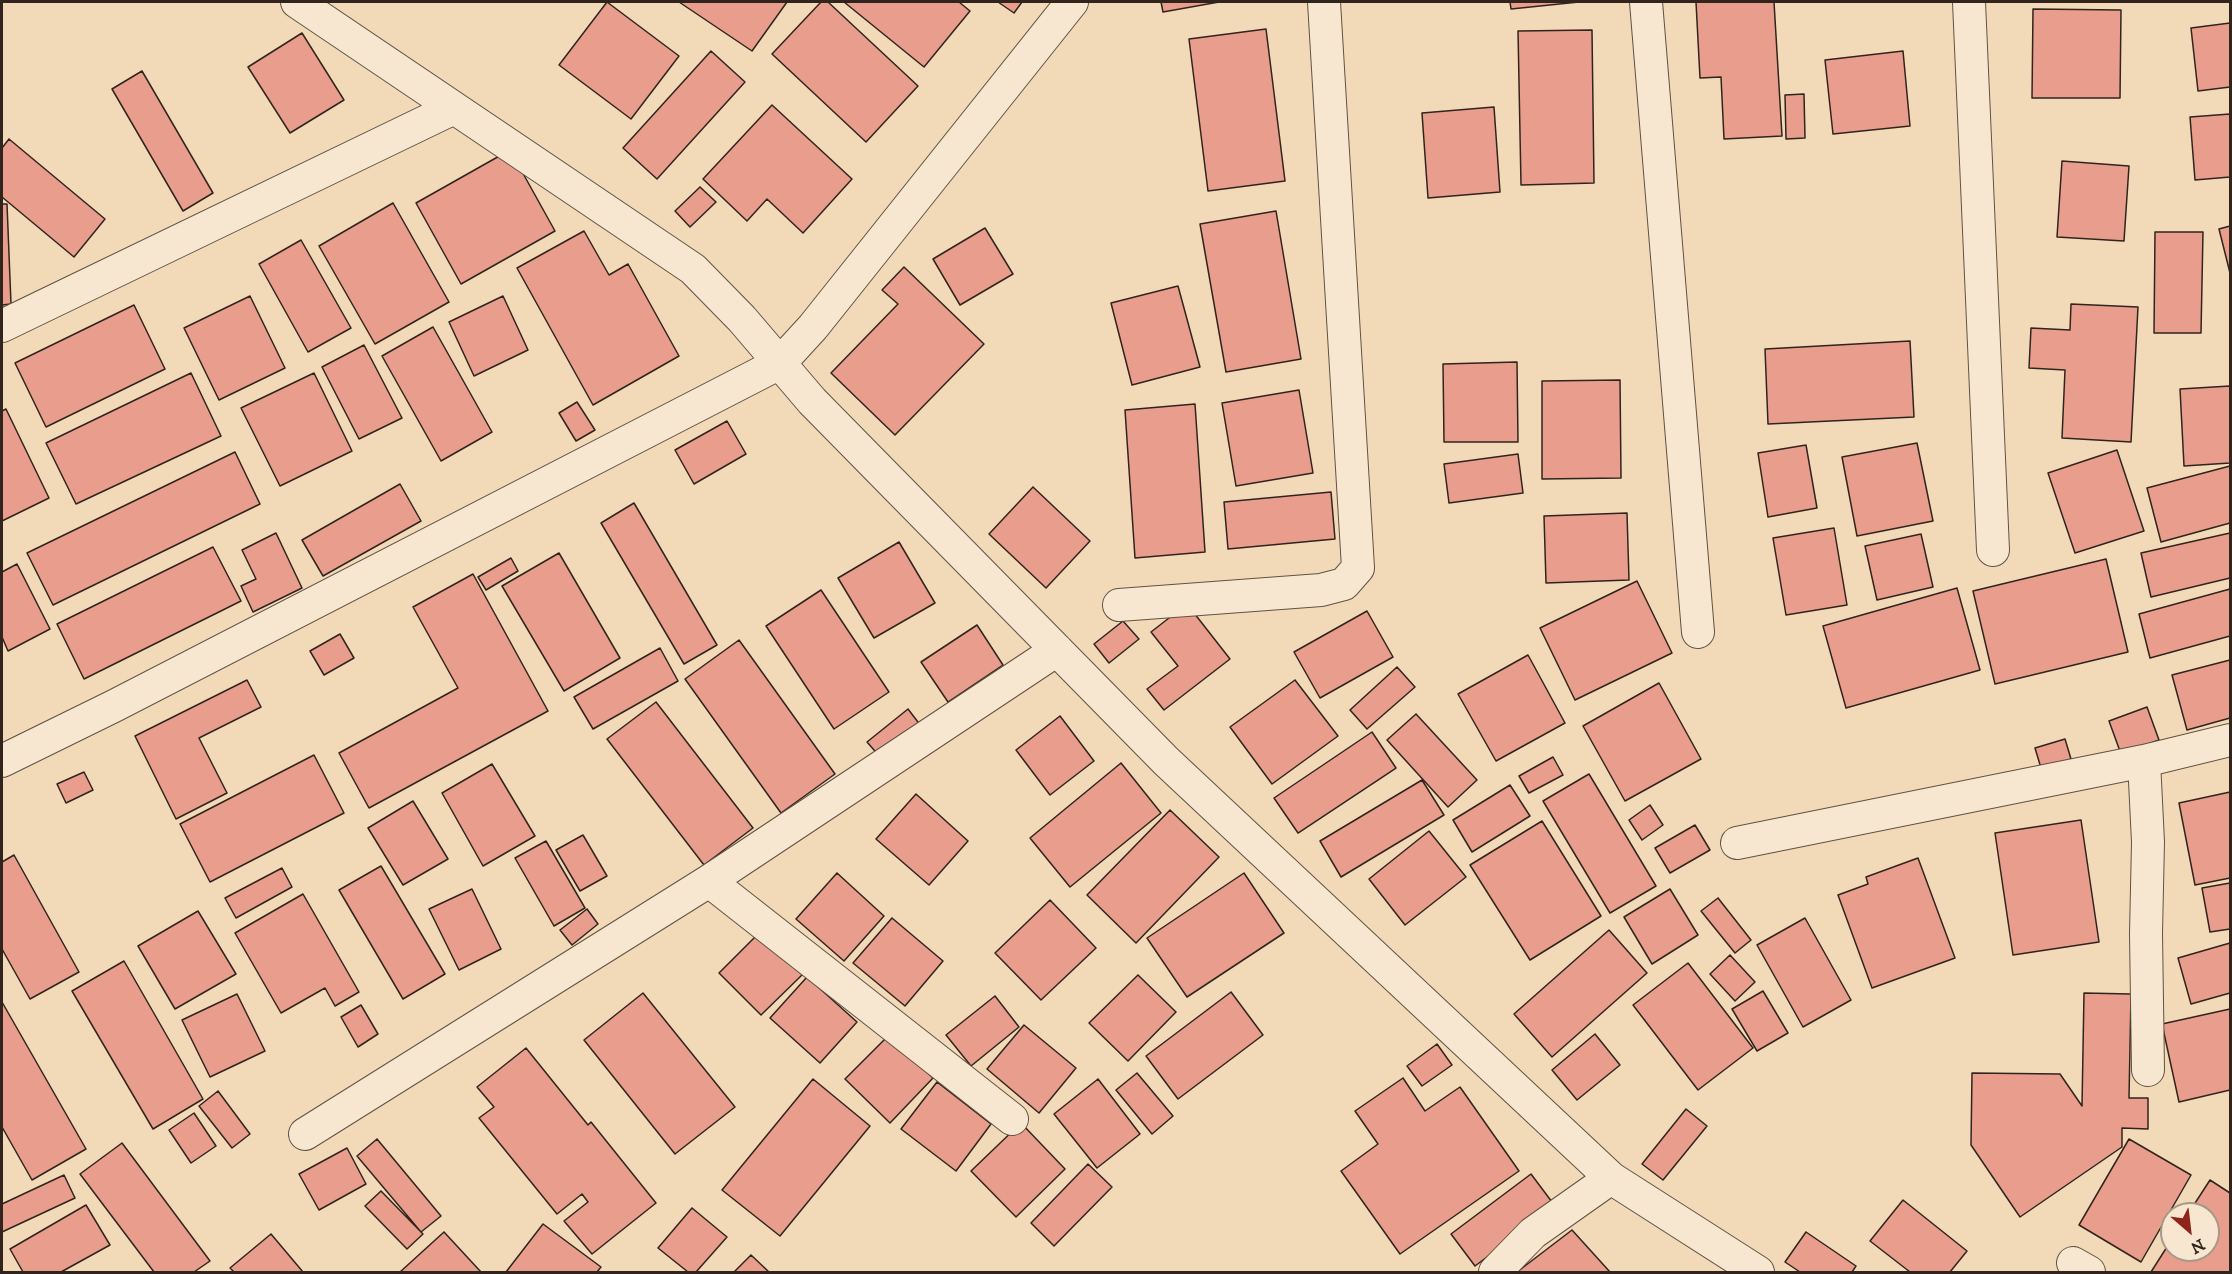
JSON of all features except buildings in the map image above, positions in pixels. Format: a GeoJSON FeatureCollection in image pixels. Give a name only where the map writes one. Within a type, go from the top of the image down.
{"type":"FeatureCollection","features":[{"type":"Feature","properties":{"kind":"street"},"geometry":{"type":"LineString","coordinates":[[297,2],[693,269],[742,319],[812,400],[1166,761],[1611,1178],[1758,1272]]}},
{"type":"Feature","properties":{"kind":"street"},"geometry":{"type":"LineString","coordinates":[[2,761],[114,706],[780,363],[813,327],[1072,2]]}},
{"type":"Feature","properties":{"kind":"street"},"geometry":{"type":"LineString","coordinates":[[1119,605],[1322,590],[1344,584],[1358,568],[1324,2]]}},
{"type":"Feature","properties":{"kind":"street"},"geometry":{"type":"LineString","coordinates":[[1646,2],[1698,632]]}},
{"type":"Feature","properties":{"kind":"street"},"geometry":{"type":"LineString","coordinates":[[1969,2],[1994,550]]}},
{"type":"Feature","properties":{"kind":"street"},"geometry":{"type":"LineString","coordinates":[[2,326],[454,108]]}},
{"type":"Feature","properties":{"kind":"street"},"geometry":{"type":"LineString","coordinates":[[305,1134],[709,881],[1057,650]]}},
{"type":"Feature","properties":{"kind":"street"},"geometry":{"type":"LineString","coordinates":[[1737,843],[2144,761],[2230,740]]}},
{"type":"Feature","properties":{"kind":"street"},"geometry":{"type":"LineString","coordinates":[[2144,761],[2148,842],[2146,933],[2148,1070]]}},
{"type":"Feature","properties":{"kind":"street"},"geometry":{"type":"LineString","coordinates":[[709,881],[1012,1119]]}},
{"type":"Feature","properties":{"kind":"street"},"geometry":{"type":"LineString","coordinates":[[1495,1272],[1533,1233],[1611,1178]]}}]}
